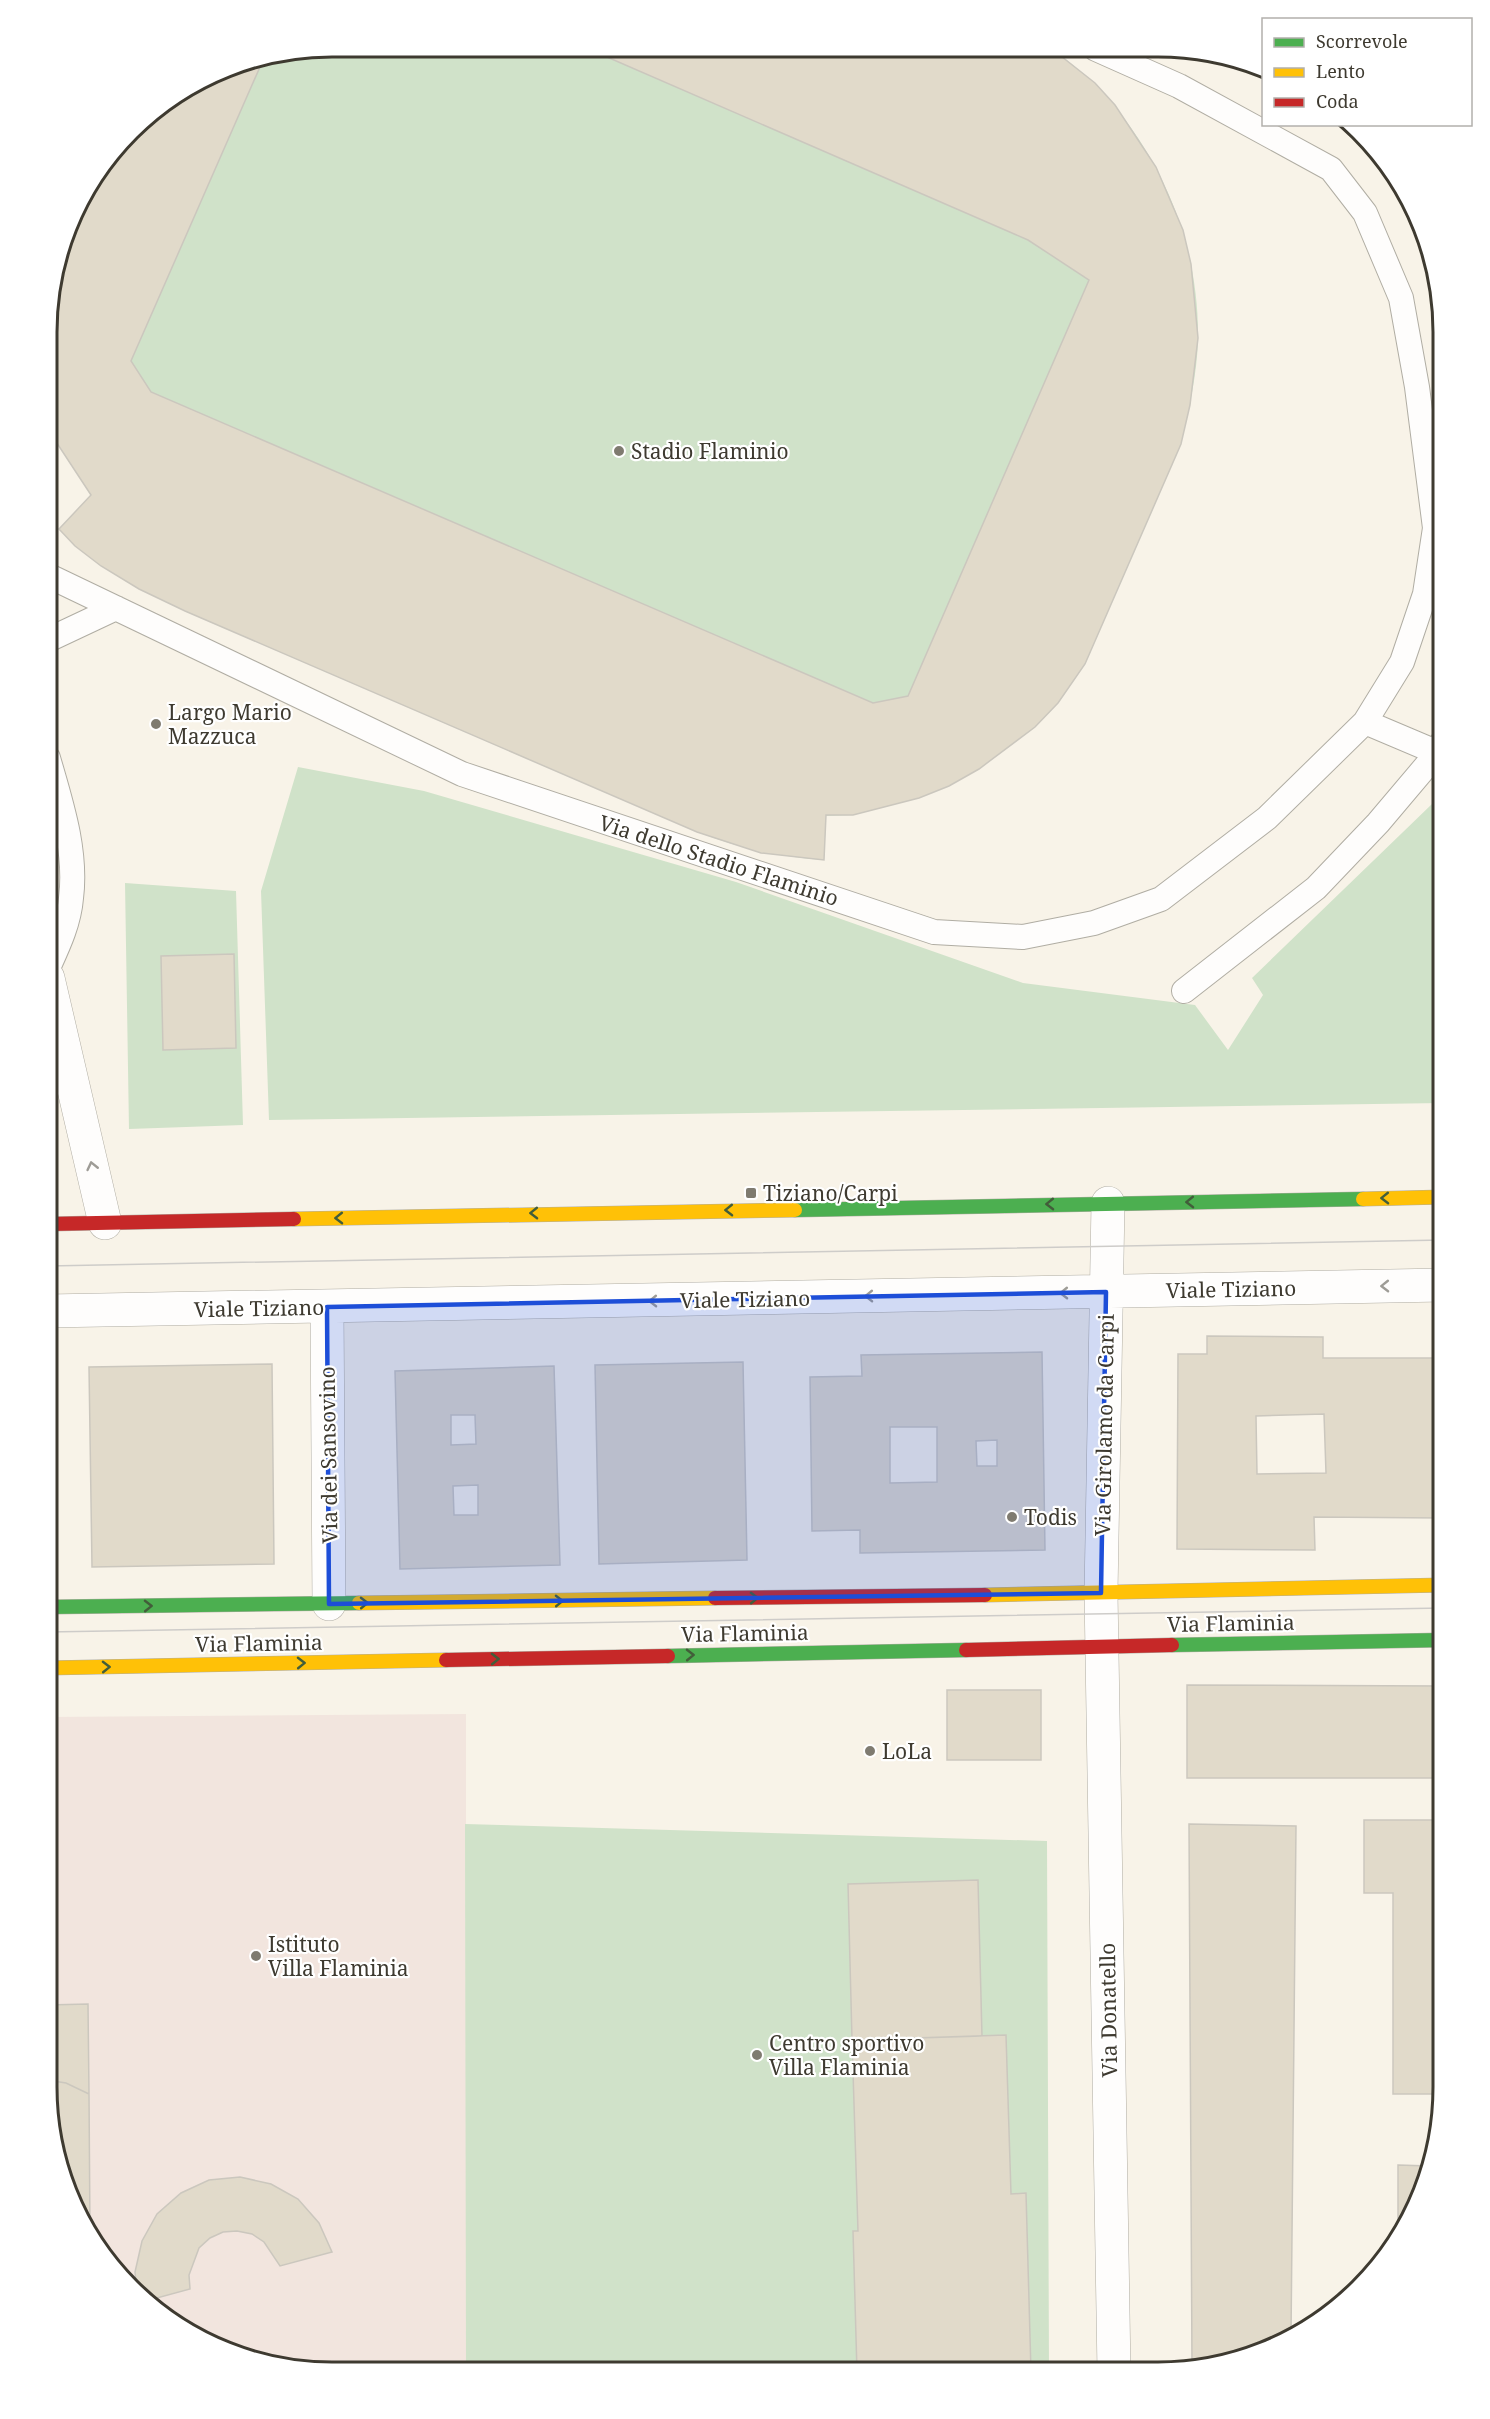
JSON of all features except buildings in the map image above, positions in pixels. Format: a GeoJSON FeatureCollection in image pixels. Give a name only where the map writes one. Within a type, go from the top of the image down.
{"type":"FeatureCollection","features":[{"type":"Feature","properties":{"kind":"street"},"geometry":{"type":"LineString","coordinates":[[57,1017],[105,1223]]}},
{"type":"Feature","properties":{"kind":"street"},"geometry":{"type":"LineString","coordinates":[[57,1224],[1433,1197]]}},
{"type":"Feature","properties":{"kind":"street","name":"Via Girolamo da Carpi"},"geometry":{"type":"LineString","coordinates":[[1102,1647],[1108,1203]]}},
{"type":"Feature","properties":{"kind":"street","name":"Viale Tiziano"},"geometry":{"type":"LineString","coordinates":[[57,1311],[1433,1285]]}},
{"type":"Feature","properties":{"kind":"street","name":"Via dei Sansovino"},"geometry":{"type":"LineString","coordinates":[[327,1307],[329,1604]]}},
{"type":"Feature","properties":{"kind":"street","name":"Via Flaminia"},"geometry":{"type":"LineString","coordinates":[[57,1607],[1101,1593],[1433,1585]]}},
{"type":"Feature","properties":{"kind":"street","name":"Via Flaminia"},"geometry":{"type":"LineString","coordinates":[[57,1668],[1433,1640]]}},
{"type":"Feature","properties":{"kind":"street","name":"Via Donatello"},"geometry":{"type":"LineString","coordinates":[[1102,1647],[1114,2362]]}},
{"type":"Feature","properties":{"kind":"lane"},"geometry":{"type":"LineString","coordinates":[[1114,57],[1179,86],[1331,169],[1365,213],[1401,298],[1417,387],[1433,512]]}},
{"type":"Feature","properties":{"kind":"lane","name":"Via dello Stadio Flaminio"},"geometry":{"type":"LineString","coordinates":[[57,580],[462,774],[934,932],[1023,937],[1094,923],[1161,898],[1267,818],[1365,722],[1402,662],[1433,599]]}},
{"type":"Feature","properties":{"kind":"lane"},"geometry":{"type":"LineString","coordinates":[[57,636],[116,608]]}},
{"type":"Feature","properties":{"kind":"lane"},"geometry":{"type":"LineString","coordinates":[[1365,722],[1433,746]]}},
{"type":"Feature","properties":{"kind":"lane"},"geometry":{"type":"LineString","coordinates":[[1184,991],[1316,888],[1378,824],[1433,760]]}},
{"type":"Feature","properties":{"kind":"lane"},"geometry":{"type":"LineString","coordinates":[[57,793],[70,844],[72,881],[67,918],[57,944]]}},
{"type":"Feature","properties":{"kind":"highlighted area"},"geometry":{"type":"Polygon","coordinates":[[[1106,1292],[1101,1593],[329,1604],[327,1307],[1106,1292]]]}},
{"type":"Feature","properties":{"kind":"shaded area","name":"Istituto Villa Flaminia"},"geometry":{"type":"Polygon","coordinates":[[[466,1714],[466,2362],[332,2362],[296,2360],[261,2353],[210,2334],[179,2316],[151,2294],[125,2268],[103,2240],[78,2192],[66,2158],[59,2123],[57,2087],[57,1717],[466,1714]]]}},
{"type":"Feature","properties":{"kind":"green space","name":"Stadio Flaminio"},"geometry":{"type":"Polygon","coordinates":[[[332,57],[1062,57],[1085,75],[1114,106],[1139,140],[1160,176],[1177,215],[1189,256],[1196,297],[1198,340],[1190,405],[1181,444],[1085,664],[1058,703],[1035,727],[979,769],[919,798],[853,815],[826,816],[824,860],[775,854],[728,843],[697,832],[185,611],[102,566],[59,529],[91,495],[57,443],[59,296],[66,261],[85,210],[103,179],[125,151],[151,125],[179,103],[227,78],[279,62],[332,57]]]}},
{"type":"Feature","properties":{"kind":"green space"},"geometry":{"type":"Polygon","coordinates":[[[298,767],[424,791],[736,882],[1023,983],[1195,1005],[1228,1050],[1263,995],[1252,978],[1432,804],[1433,1103],[269,1120],[261,891],[298,767]]]}},
{"type":"Feature","properties":{"kind":"green space"},"geometry":{"type":"Polygon","coordinates":[[[125,883],[236,891],[243,1125],[129,1129],[125,883]]]}},
{"type":"Feature","properties":{"kind":"green space","name":"Centro sportivo Villa Flaminia"},"geometry":{"type":"Polygon","coordinates":[[[465,1824],[1047,1841],[1049,2362],[466,2362],[465,1824]]]}},
{"type":"Feature","properties":{"kind":"tram line"},"geometry":{"type":"LineString","coordinates":[[57,1266],[1433,1240]]}},
{"type":"Feature","properties":{"kind":"tram line"},"geometry":{"type":"LineString","coordinates":[[57,1632],[1433,1608]]}},
{"type":"Feature","properties":{"kind":"traffic: fast"},"geometry":{"type":"LineString","coordinates":[[795,1210],[1363,1199]]}},
{"type":"Feature","properties":{"kind":"traffic: fast"},"geometry":{"type":"LineString","coordinates":[[57,1607],[359,1603]]}},
{"type":"Feature","properties":{"kind":"traffic: fast"},"geometry":{"type":"LineString","coordinates":[[1172,1645],[1433,1640]]}},
{"type":"Feature","properties":{"kind":"traffic: fast"},"geometry":{"type":"LineString","coordinates":[[668,1656],[966,1650]]}},
{"type":"Feature","properties":{"kind":"traffic: slow"},"geometry":{"type":"LineString","coordinates":[[1363,1199],[1433,1197]]}},
{"type":"Feature","properties":{"kind":"traffic: slow"},"geometry":{"type":"LineString","coordinates":[[294,1219],[795,1210]]}},
{"type":"Feature","properties":{"kind":"traffic: slow"},"geometry":{"type":"LineString","coordinates":[[985,1595],[1433,1585]]}},
{"type":"Feature","properties":{"kind":"traffic: slow"},"geometry":{"type":"LineString","coordinates":[[359,1603],[715,1598]]}},
{"type":"Feature","properties":{"kind":"traffic: slow"},"geometry":{"type":"LineString","coordinates":[[57,1668],[446,1660]]}},
{"type":"Feature","properties":{"kind":"traffic: jam"},"geometry":{"type":"LineString","coordinates":[[57,1224],[294,1219]]}},
{"type":"Feature","properties":{"kind":"traffic: jam"},"geometry":{"type":"LineString","coordinates":[[715,1598],[985,1595]]}},
{"type":"Feature","properties":{"kind":"traffic: jam"},"geometry":{"type":"LineString","coordinates":[[966,1650],[1172,1645]]}},
{"type":"Feature","properties":{"kind":"traffic: jam"},"geometry":{"type":"LineString","coordinates":[[446,1660],[668,1656]]}},
{"type":"Feature","properties":{"kind":"place","name":"Stadio Flaminio"},"geometry":{"type":"Point","coordinates":[619,451]}},
{"type":"Feature","properties":{"kind":"place","name":"Largo Mario Mazzuca"},"geometry":{"type":"Point","coordinates":[156,724]}},
{"type":"Feature","properties":{"kind":"place","name":"Tiziano/Carpi"},"geometry":{"type":"Point","coordinates":[751,1193]}},
{"type":"Feature","properties":{"kind":"place","name":"Todis"},"geometry":{"type":"Point","coordinates":[1012,1517]}},
{"type":"Feature","properties":{"kind":"place","name":"LoLa"},"geometry":{"type":"Point","coordinates":[870,1751]}},
{"type":"Feature","properties":{"kind":"place","name":"Istituto Villa Flaminia"},"geometry":{"type":"Point","coordinates":[256,1956]}},
{"type":"Feature","properties":{"kind":"place","name":"Centro sportivo Villa Flaminia"},"geometry":{"type":"Point","coordinates":[757,2055]}}]}
